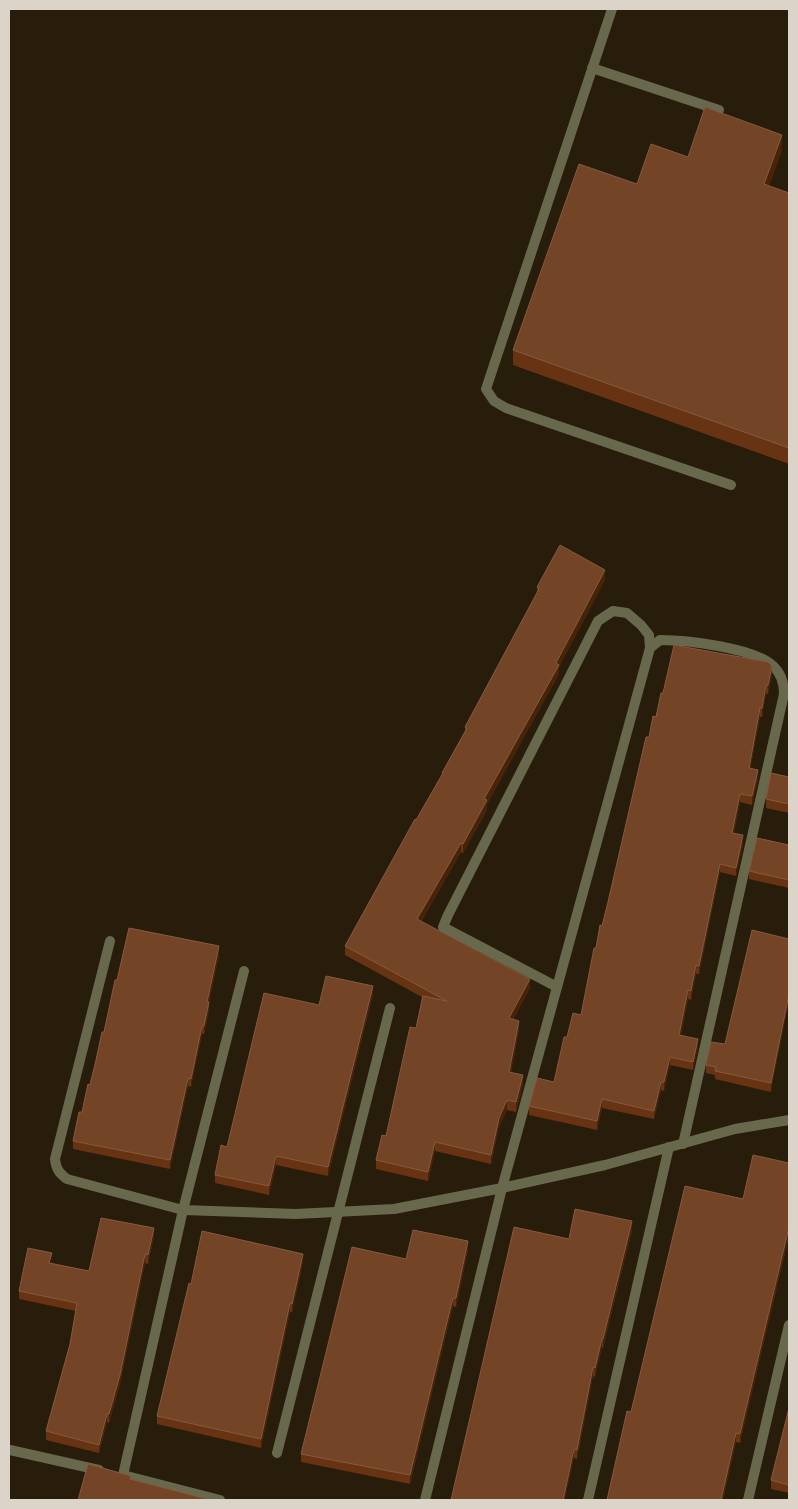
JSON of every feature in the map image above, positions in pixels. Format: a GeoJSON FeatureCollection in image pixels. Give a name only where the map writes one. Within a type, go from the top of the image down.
{"type":"FeatureCollection","features":[{"type":"Feature","properties":{"kind":"street"},"geometry":{"type":"LineString","coordinates":[[612,9],[486,389],[494,401],[506,408],[731,485]]}},
{"type":"Feature","properties":{"kind":"street"},"geometry":{"type":"LineString","coordinates":[[592,68],[719,110]]}},
{"type":"Feature","properties":{"kind":"street"},"geometry":{"type":"LineString","coordinates":[[425,1500],[502,1188],[650,648],[649,635],[641,625],[627,613],[613,610],[598,622],[448,915],[444,927],[557,987]]}},
{"type":"Feature","properties":{"kind":"street"},"geometry":{"type":"LineString","coordinates":[[650,648],[660,640],[680,640],[748,653],[768,661],[775,667],[784,682],[784,694],[683,1144]]}},
{"type":"Feature","properties":{"kind":"street"},"geometry":{"type":"LineString","coordinates":[[110,941],[58,1149],[56,1165],[59,1173],[67,1178],[183,1210],[296,1214],[394,1209],[605,1165],[735,1129],[789,1120]]}},
{"type":"Feature","properties":{"kind":"street"},"geometry":{"type":"LineString","coordinates":[[123,1475],[183,1210],[244,971]]}},
{"type":"Feature","properties":{"kind":"street"},"geometry":{"type":"LineString","coordinates":[[277,1453],[390,1008]]}},
{"type":"Feature","properties":{"kind":"street"},"geometry":{"type":"LineString","coordinates":[[588,1500],[669,1147]]}},
{"type":"Feature","properties":{"kind":"street"},"geometry":{"type":"LineString","coordinates":[[748,1500],[789,1325]]}},
{"type":"Feature","properties":{"kind":"street"},"geometry":{"type":"LineString","coordinates":[[10,1450],[123,1475],[220,1500]]}},
{"type":"Feature","properties":{"kind":"building"},"geometry":{"type":"Polygon","coordinates":[[[705,107],[782,135],[764,184],[789,193],[789,448],[513,350],[579,164],[637,184],[651,144],[688,157],[705,107]]]}},
{"type":"Feature","properties":{"kind":"building"},"geometry":{"type":"Polygon","coordinates":[[[560,545],[605,570],[556,663],[559,665],[484,799],[487,800],[463,844],[461,843],[417,919],[530,979],[509,1018],[519,1021],[509,1072],[523,1075],[516,1102],[507,1100],[499,1118],[491,1155],[435,1142],[428,1172],[376,1160],[382,1135],[386,1136],[410,1027],[416,1028],[423,996],[447,1001],[345,946],[415,819],[443,773],[560,545]]]}},
{"type":"Feature","properties":{"kind":"building"},"geometry":{"type":"Polygon","coordinates":[[[674,645],[768,662],[772,666],[762,708],[760,708],[749,768],[758,770],[752,796],[740,794],[732,833],[743,835],[736,868],[720,864],[699,966],[696,965],[691,991],[688,990],[679,1035],[698,1039],[693,1062],[670,1057],[664,1082],[661,1082],[654,1111],[602,1099],[597,1121],[529,1106],[537,1078],[554,1082],[564,1037],[567,1037],[573,1013],[581,1015],[594,948],[596,948],[600,925],[602,926],[608,902],[646,737],[649,737],[653,716],[656,717],[674,645]]]}},
{"type":"Feature","properties":{"kind":"building"},"geometry":{"type":"Polygon","coordinates":[[[771,773],[789,777],[789,804],[766,799],[771,773]]]}},
{"type":"Feature","properties":{"kind":"building"},"geometry":{"type":"Polygon","coordinates":[[[757,838],[789,845],[789,880],[749,871],[757,838]]]}},
{"type":"Feature","properties":{"kind":"building"},"geometry":{"type":"Polygon","coordinates":[[[129,928],[219,946],[204,1026],[202,1026],[191,1079],[188,1078],[170,1160],[73,1141],[79,1112],[82,1112],[102,1032],[104,1032],[129,928]]]}},
{"type":"Feature","properties":{"kind":"building"},"geometry":{"type":"Polygon","coordinates":[[[752,930],[789,939],[789,994],[771,1083],[715,1071],[716,1067],[706,1065],[711,1042],[725,1044],[752,930]]]}},
{"type":"Feature","properties":{"kind":"building"},"geometry":{"type":"Polygon","coordinates":[[[326,976],[373,986],[328,1167],[276,1156],[269,1186],[215,1175],[221,1145],[227,1147],[264,993],[319,1005],[326,976]]]}},
{"type":"Feature","properties":{"kind":"building"},"geometry":{"type":"Polygon","coordinates":[[[753,1155],[789,1163],[789,1227],[740,1434],[736,1433],[721,1500],[607,1500],[627,1411],[631,1412],[685,1186],[743,1199],[753,1155]]]}},
{"type":"Feature","properties":{"kind":"building"},"geometry":{"type":"Polygon","coordinates":[[[575,1209],[632,1221],[603,1339],[595,1368],[593,1367],[577,1450],[574,1449],[563,1500],[451,1500],[514,1227],[569,1239],[575,1209]]]}},
{"type":"Feature","properties":{"kind":"building"},"geometry":{"type":"Polygon","coordinates":[[[101,1218],[154,1228],[148,1255],[145,1254],[120,1375],[99,1445],[46,1431],[70,1344],[77,1303],[19,1291],[28,1248],[52,1253],[49,1263],[89,1271],[101,1218]]]}},
{"type":"Feature","properties":{"kind":"building"},"geometry":{"type":"Polygon","coordinates":[[[413,1230],[468,1241],[456,1298],[453,1298],[410,1475],[301,1454],[352,1247],[406,1259],[413,1230]]]}},
{"type":"Feature","properties":{"kind":"building"},"geometry":{"type":"Polygon","coordinates":[[[202,1231],[303,1254],[292,1304],[290,1303],[261,1439],[157,1416],[189,1283],[191,1284],[202,1231]]]}},
{"type":"Feature","properties":{"kind":"building"},"geometry":{"type":"Polygon","coordinates":[[[789,1408],[789,1485],[771,1480],[789,1408]]]}},
{"type":"Feature","properties":{"kind":"building"},"geometry":{"type":"Polygon","coordinates":[[[88,1464],[131,1476],[130,1479],[211,1500],[78,1500],[88,1464]]]}}]}
